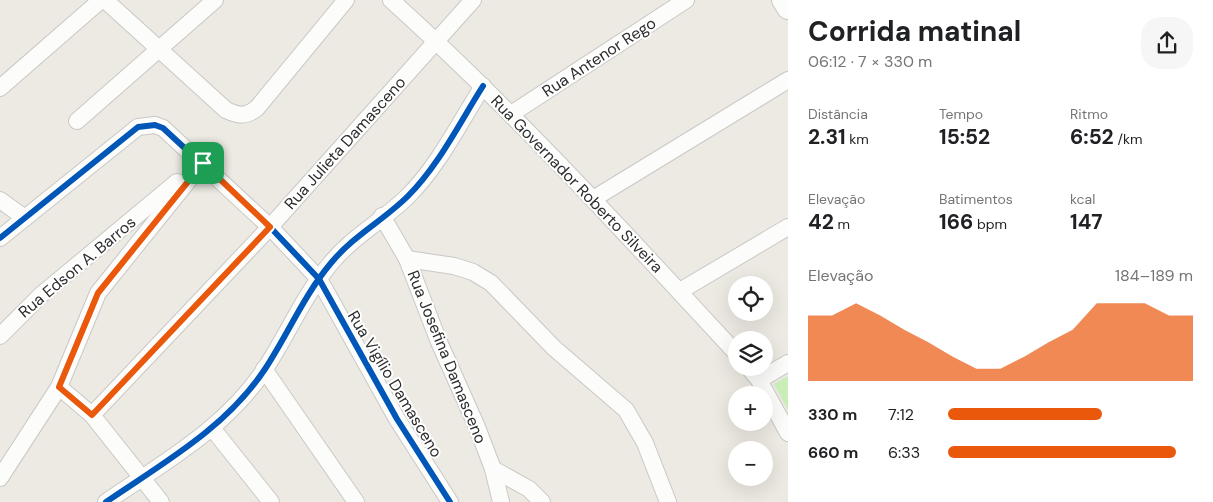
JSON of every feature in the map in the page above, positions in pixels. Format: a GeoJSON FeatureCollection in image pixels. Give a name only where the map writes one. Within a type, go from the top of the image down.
{"type":"FeatureCollection","features":[{"type":"Feature","properties":{"kind":"street"},"geometry":{"type":"LineString","coordinates":[[0,88],[101,0]]}},
{"type":"Feature","properties":{"kind":"street"},"geometry":{"type":"LineString","coordinates":[[105,0],[226,110],[237,115],[249,115],[257,108],[346,0]]}},
{"type":"Feature","properties":{"kind":"street"},"geometry":{"type":"LineString","coordinates":[[77,121],[214,0]]}},
{"type":"Feature","properties":{"kind":"street","name":"Rua Governador Roberto Silveira"},"geometry":{"type":"LineString","coordinates":[[391,0],[437,41],[511,114],[593,198],[728,344]]}},
{"type":"Feature","properties":{"kind":"street","name":"Rua Julieta Damasceno"},"geometry":{"type":"LineString","coordinates":[[92,415],[270,227],[473,0]]}},
{"type":"Feature","properties":{"kind":"street","name":"Rua Antenor Rego"},"geometry":{"type":"LineString","coordinates":[[511,114],[686,0]]}},
{"type":"Feature","properties":{"kind":"street"},"geometry":{"type":"LineString","coordinates":[[783,0],[788,8]]}},
{"type":"Feature","properties":{"kind":"street"},"geometry":{"type":"LineString","coordinates":[[593,198],[788,80]]}},
{"type":"Feature","properties":{"kind":"street"},"geometry":{"type":"LineString","coordinates":[[106,502],[212,428],[264,369],[288,326],[318,279],[349,243],[408,196],[425,176],[483,86]]}},
{"type":"Feature","properties":{"kind":"street","name":"Rua Vigílio Damasceno"},"geometry":{"type":"LineString","coordinates":[[25,218],[138,127],[155,124],[163,128],[270,227],[318,279],[397,419],[450,502]]}},
{"type":"Feature","properties":{"kind":"street"},"geometry":{"type":"LineString","coordinates":[[0,478],[59,387],[98,293],[202,165]]}},
{"type":"Feature","properties":{"kind":"street","name":"Rua Edson A. Barros"},"geometry":{"type":"LineString","coordinates":[[1,334],[41,295],[178,182],[202,165]]}},
{"type":"Feature","properties":{"kind":"street"},"geometry":{"type":"LineString","coordinates":[[0,200],[25,218],[0,238]]}},
{"type":"Feature","properties":{"kind":"street","name":"Rua Josefina Damasceno"},"geometry":{"type":"LineString","coordinates":[[382,216],[407,259],[493,469],[500,502]]}},
{"type":"Feature","properties":{"kind":"street"},"geometry":{"type":"LineString","coordinates":[[680,291],[788,227]]}},
{"type":"Feature","properties":{"kind":"street"},"geometry":{"type":"LineString","coordinates":[[407,259],[454,266],[473,272],[491,283],[554,348],[626,410],[645,443],[668,502]]}},
{"type":"Feature","properties":{"kind":"street"},"geometry":{"type":"LineString","coordinates":[[773,368],[788,363]]}},
{"type":"Feature","properties":{"kind":"street"},"geometry":{"type":"LineString","coordinates":[[264,369],[356,502]]}},
{"type":"Feature","properties":{"kind":"street"},"geometry":{"type":"LineString","coordinates":[[755,376],[788,433]]}},
{"type":"Feature","properties":{"kind":"street"},"geometry":{"type":"LineString","coordinates":[[59,387],[92,415],[161,502]]}},
{"type":"Feature","properties":{"kind":"street"},"geometry":{"type":"LineString","coordinates":[[212,428],[271,502]]}},
{"type":"Feature","properties":{"kind":"street"},"geometry":{"type":"LineString","coordinates":[[493,469],[529,489],[542,502]]}},
{"type":"Feature","properties":{"kind":"green space"},"geometry":{"type":"Polygon","coordinates":[[[788,376],[788,410],[774,384],[788,376]]]}},
{"type":"Feature","properties":{"kind":"cycle path"},"geometry":{"type":"LineString","coordinates":[[106,502],[192,443],[232,409],[265,369],[321,275],[340,253],[399,205],[419,184],[430,171],[483,86]]}},
{"type":"Feature","properties":{"kind":"cycle path"},"geometry":{"type":"LineString","coordinates":[[0,238],[138,127],[155,125],[163,128],[270,227],[319,279],[397,419],[450,502]]}},
{"type":"Feature","properties":{"kind":"route"},"geometry":{"type":"LineString","coordinates":[[203,163],[270,227],[92,415],[59,387],[86,318],[98,293],[112,274],[203,163]]}}]}
